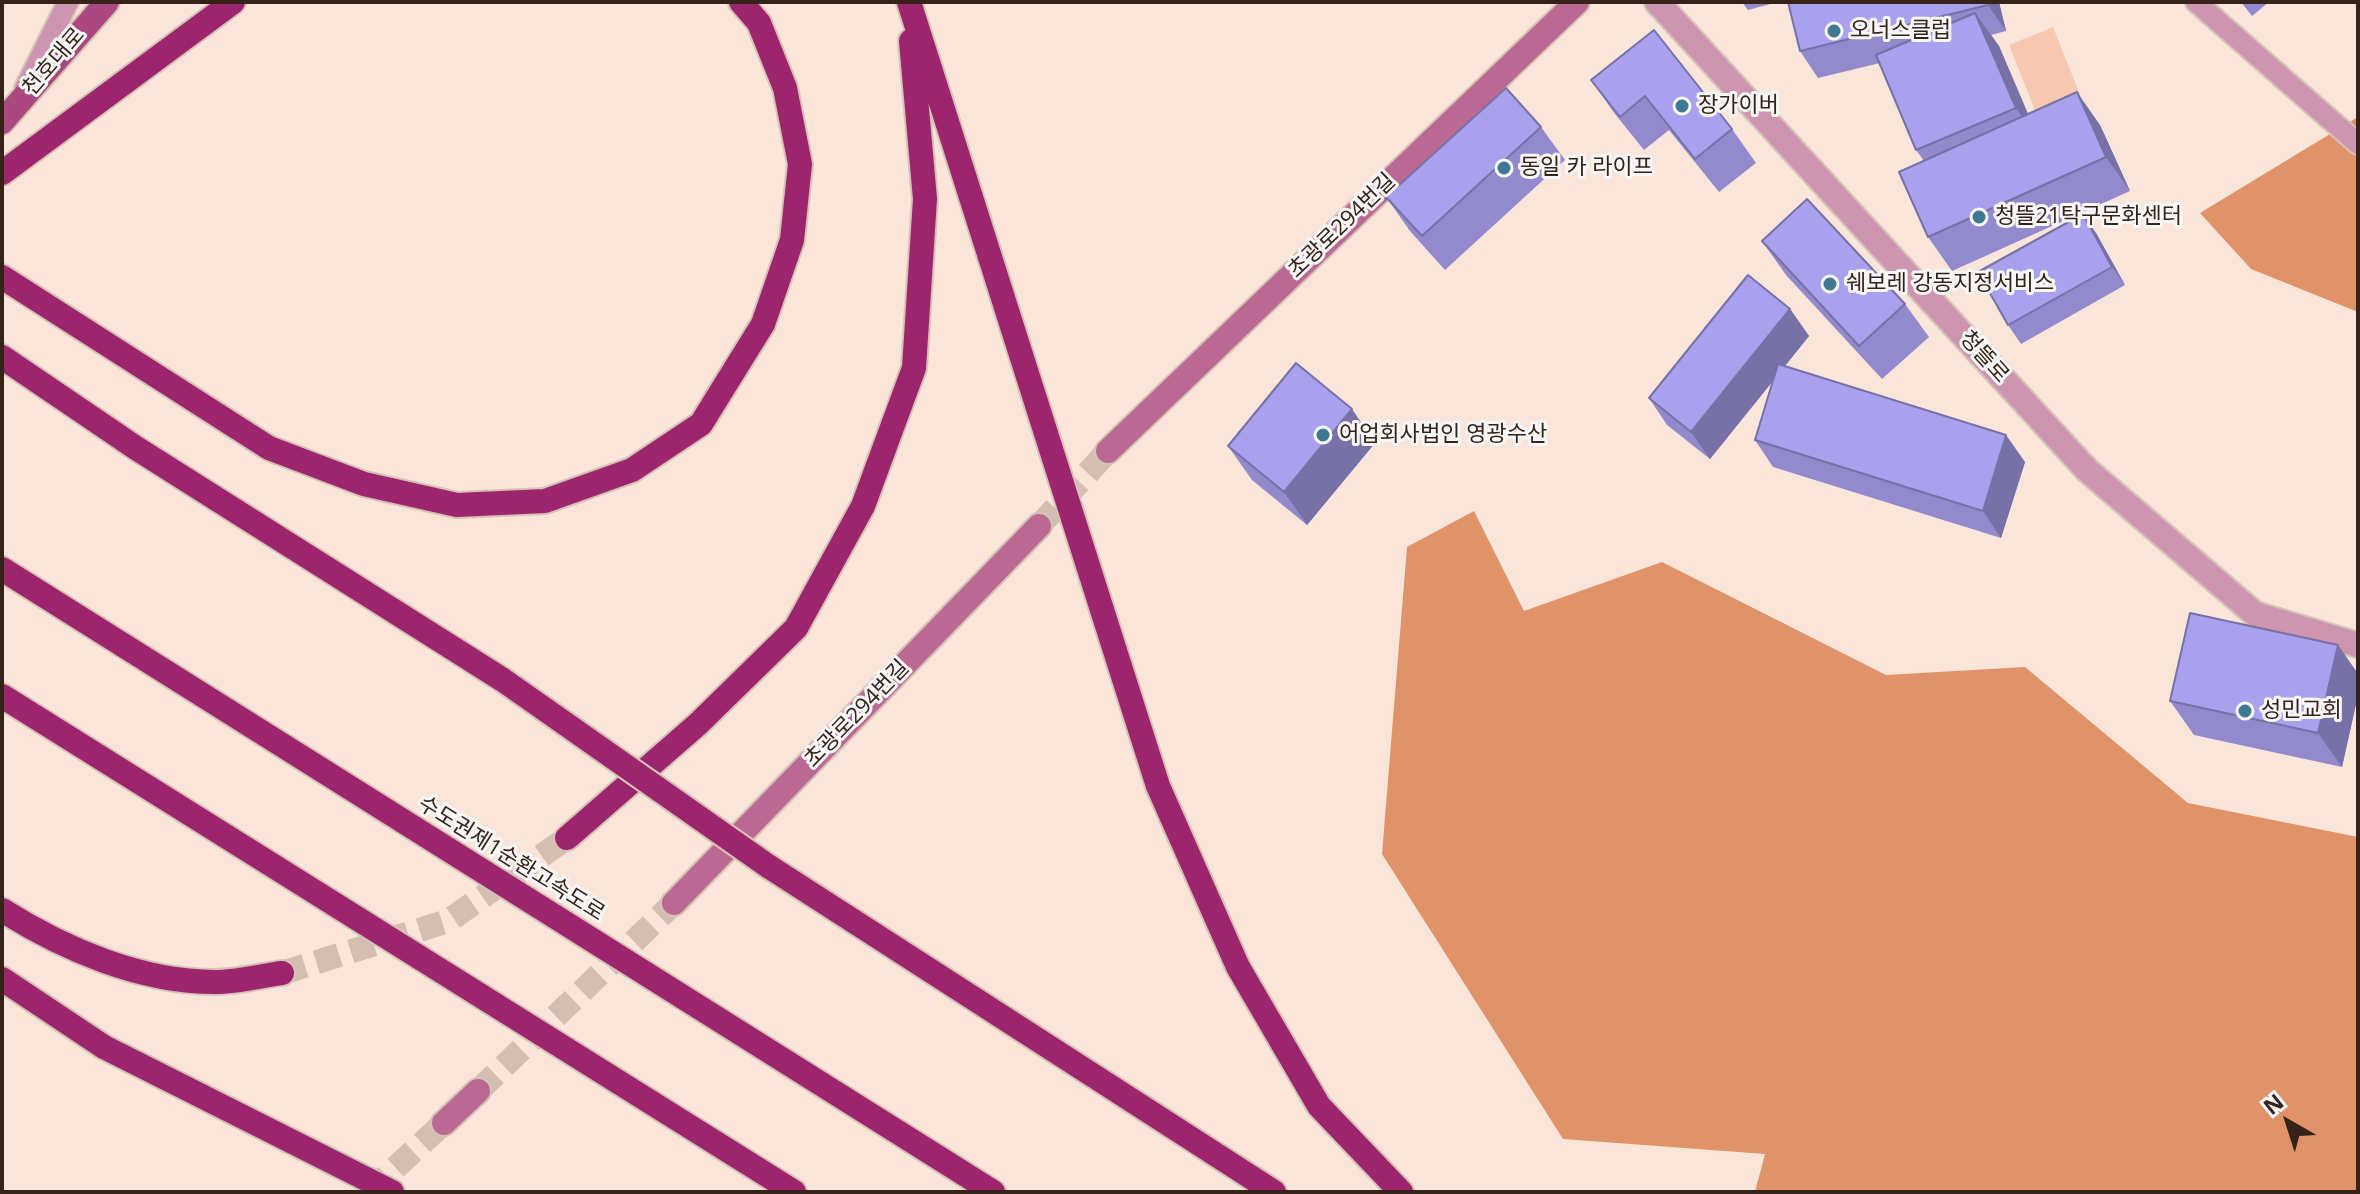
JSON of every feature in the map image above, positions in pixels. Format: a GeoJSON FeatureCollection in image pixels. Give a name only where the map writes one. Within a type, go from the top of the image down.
{"type":"FeatureCollection","features":[{"type":"Feature","properties":{"kind":"highway"},"geometry":{"type":"LineString","coordinates":[[2,173],[233,2]]}},
{"type":"Feature","properties":{"kind":"highway"},"geometry":{"type":"LineString","coordinates":[[2,277],[175,391],[269,448],[364,484],[457,505],[545,501],[632,470],[701,424],[763,324],[792,240],[800,164],[785,88],[759,23],[741,2]]}},
{"type":"Feature","properties":{"kind":"highway"},"geometry":{"type":"LineString","coordinates":[[567,838],[698,724],[796,628],[863,506],[914,368],[925,199],[908,2]]}},
{"type":"Feature","properties":{"kind":"highway"},"geometry":{"type":"LineString","coordinates":[[908,2],[1158,786],[1238,967],[1319,1106],[1401,1192]]}},
{"type":"Feature","properties":{"kind":"highway"},"geometry":{"type":"LineString","coordinates":[[2,357],[136,448],[503,680],[768,866],[1274,1192]]}},
{"type":"Feature","properties":{"kind":"highway","name":"수도권제1순환고속도로"},"geometry":{"type":"LineString","coordinates":[[2,569],[993,1192]]}},
{"type":"Feature","properties":{"kind":"highway"},"geometry":{"type":"LineString","coordinates":[[4,697],[794,1192]]}},
{"type":"Feature","properties":{"kind":"highway"},"geometry":{"type":"LineString","coordinates":[[2,910],[82,955],[143,972],[214,982],[282,973]]}},
{"type":"Feature","properties":{"kind":"highway"},"geometry":{"type":"LineString","coordinates":[[2,979],[104,1047],[392,1192]]}},
{"type":"Feature","properties":{"kind":"main road"},"geometry":{"type":"LineString","coordinates":[[9,114],[90,2]]}},
{"type":"Feature","properties":{"kind":"main road","name":"천호대로"},"geometry":{"type":"LineString","coordinates":[[9,114],[107,2]]}},
{"type":"Feature","properties":{"kind":"street","name":"초광로294번길"},"geometry":{"type":"LineString","coordinates":[[1108,451],[1577,2]]}},
{"type":"Feature","properties":{"kind":"street","name":"청뜰로"},"geometry":{"type":"LineString","coordinates":[[1657,2],[2087,470],[2255,614],[2358,645]]}},
{"type":"Feature","properties":{"kind":"street","name":"초광로294번길"},"geometry":{"type":"LineString","coordinates":[[674,903],[1039,526]]}},
{"type":"Feature","properties":{"kind":"street"},"geometry":{"type":"LineString","coordinates":[[444,1123],[478,1091]]}},
{"type":"Feature","properties":{"kind":"lane"},"geometry":{"type":"LineString","coordinates":[[9,114],[68,2]]}},
{"type":"Feature","properties":{"kind":"lane"},"geometry":{"type":"LineString","coordinates":[[2196,2],[2358,144]]}},
{"type":"Feature","properties":{"kind":"shaded area"},"geometry":{"type":"Polygon","coordinates":[[[2053,27],[2089,117],[2045,135],[2009,45],[2053,27]]]}},
{"type":"Feature","properties":{"kind":"shaded area"},"geometry":{"type":"Polygon","coordinates":[[[2358,117],[2358,312],[2251,269],[2200,213],[2358,117]]]}},
{"type":"Feature","properties":{"kind":"shaded area"},"geometry":{"type":"Polygon","coordinates":[[[1474,511],[1524,611],[1662,562],[1886,675],[2025,667],[2188,803],[2358,837],[2358,1192],[1755,1192],[1765,1154],[1563,1139],[1382,854],[1407,547],[1474,511]]]}},
{"type":"Feature","properties":{"kind":"building"},"geometry":{"type":"Polygon","coordinates":[[[1788,2],[1987,2],[1988,5],[1800,51],[1788,2]]]}},
{"type":"Feature","properties":{"kind":"building"},"geometry":{"type":"Polygon","coordinates":[[[1975,13],[2016,108],[1916,150],[1876,55],[1975,13]]]}},
{"type":"Feature","properties":{"kind":"building"},"geometry":{"type":"Polygon","coordinates":[[[1654,30],[1732,129],[1695,159],[1645,96],[1620,117],[1591,80],[1654,30]]]}},
{"type":"Feature","properties":{"kind":"building"},"geometry":{"type":"Polygon","coordinates":[[[1506,88],[1541,127],[1422,236],[1386,197],[1506,88]]]}},
{"type":"Feature","properties":{"kind":"building"},"geometry":{"type":"Polygon","coordinates":[[[2077,92],[2106,157],[1928,237],[1899,172],[2077,92]]]}},
{"type":"Feature","properties":{"kind":"building"},"geometry":{"type":"Polygon","coordinates":[[[1807,199],[1905,304],[1859,346],[1762,241],[1807,199]]]}},
{"type":"Feature","properties":{"kind":"building"},"geometry":{"type":"Polygon","coordinates":[[[2083,214],[2112,267],[2008,325],[1978,272],[2083,214]]]}},
{"type":"Feature","properties":{"kind":"building"},"geometry":{"type":"Polygon","coordinates":[[[1748,275],[1790,309],[1691,432],[1649,398],[1748,275]]]}},
{"type":"Feature","properties":{"kind":"building"},"geometry":{"type":"Polygon","coordinates":[[[1296,363],[1352,409],[1284,492],[1228,446],[1296,363]]]}},
{"type":"Feature","properties":{"kind":"building"},"geometry":{"type":"Polygon","coordinates":[[[1778,364],[2006,435],[1983,511],[1755,440],[1778,364]]]}},
{"type":"Feature","properties":{"kind":"building"},"geometry":{"type":"Polygon","coordinates":[[[2190,613],[2338,645],[2318,733],[2170,701],[2190,613]]]}},
{"type":"Feature","properties":{"kind":"tunnel"},"geometry":{"type":"LineString","coordinates":[[1039,526],[1108,451]]}},
{"type":"Feature","properties":{"kind":"tunnel"},"geometry":{"type":"LineString","coordinates":[[282,973],[448,921],[567,838]]}},
{"type":"Feature","properties":{"kind":"tunnel"},"geometry":{"type":"LineString","coordinates":[[478,1091],[674,903]]}},
{"type":"Feature","properties":{"kind":"tunnel"},"geometry":{"type":"LineString","coordinates":[[369,1192],[444,1123]]}},
{"type":"Feature","properties":{"kind":"place","name":"오너스클럽"},"geometry":{"type":"Point","coordinates":[1834,31]}},
{"type":"Feature","properties":{"kind":"place","name":"장가이버"},"geometry":{"type":"Point","coordinates":[1682,106]}},
{"type":"Feature","properties":{"kind":"place","name":"동일 카 라이프"},"geometry":{"type":"Point","coordinates":[1504,168]}},
{"type":"Feature","properties":{"kind":"place","name":"청뜰21탁구문화센터"},"geometry":{"type":"Point","coordinates":[1979,217]}},
{"type":"Feature","properties":{"kind":"place","name":"쉐보레 강동지정서비스"},"geometry":{"type":"Point","coordinates":[1830,284]}},
{"type":"Feature","properties":{"kind":"place","name":"어업회사법인 영광수산"},"geometry":{"type":"Point","coordinates":[1323,435]}},
{"type":"Feature","properties":{"kind":"place","name":"성민교회"},"geometry":{"type":"Point","coordinates":[2245,711]}}]}
